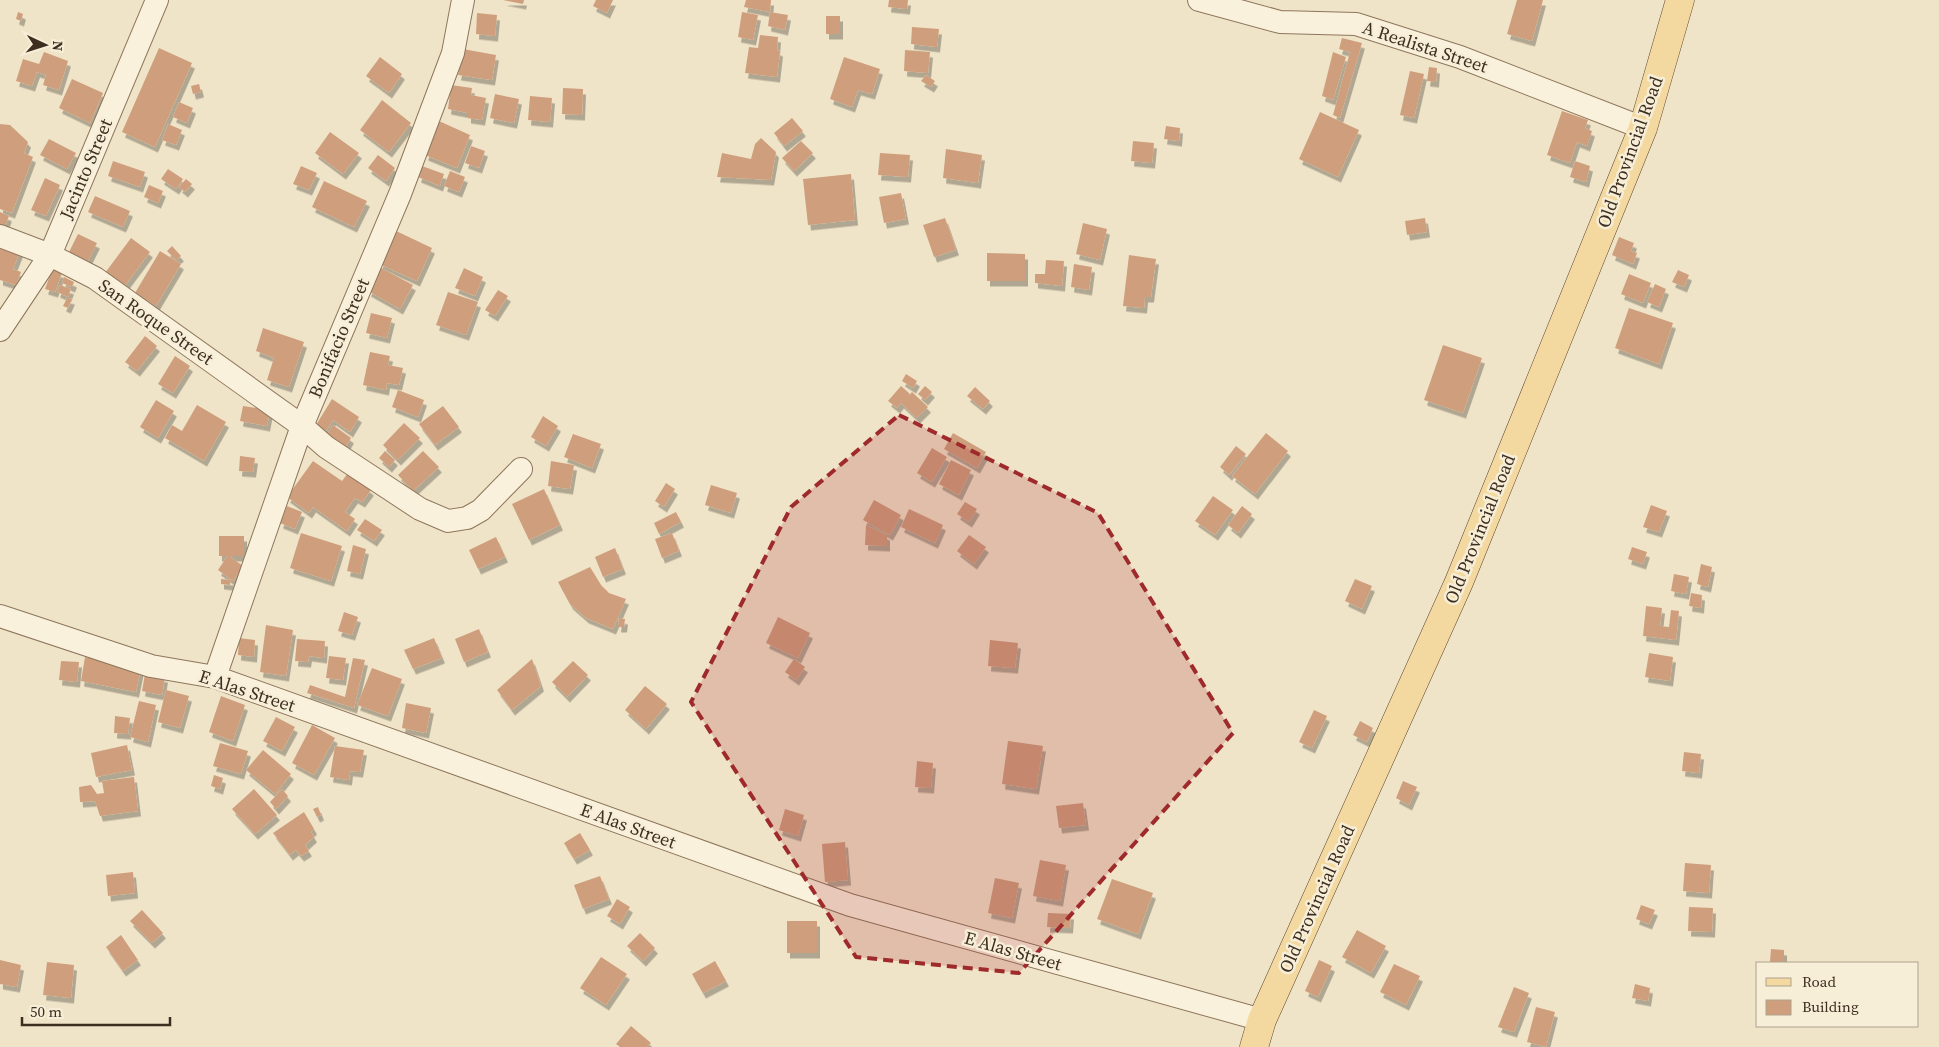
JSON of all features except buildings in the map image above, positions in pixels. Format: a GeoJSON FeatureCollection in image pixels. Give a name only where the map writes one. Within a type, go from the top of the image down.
{"type":"FeatureCollection","features":[{"type":"Feature","properties":{"kind":"main road","name":"Old Provincial Road"},"geometry":{"type":"LineString","coordinates":[[1254,1047],[1262,1020],[1459,582],[1643,128],[1680,0]]}},
{"type":"Feature","properties":{"kind":"street","name":"Jacinto Street"},"geometry":{"type":"LineString","coordinates":[[0,330],[50,255],[157,0]]}},
{"type":"Feature","properties":{"kind":"street","name":"Bonifacio Street"},"geometry":{"type":"LineString","coordinates":[[215,677],[302,426],[403,186],[452,53],[463,0]]}},
{"type":"Feature","properties":{"kind":"street","name":"A Realista Street"},"geometry":{"type":"LineString","coordinates":[[1199,0],[1280,22],[1356,24],[1460,57],[1643,128]]}},
{"type":"Feature","properties":{"kind":"street","name":"San Roque Street"},"geometry":{"type":"LineString","coordinates":[[0,236],[50,255],[95,278],[302,426],[326,447],[420,509],[448,521],[466,518],[481,510],[522,469]]}},
{"type":"Feature","properties":{"kind":"street","name":"E Alas Street"},"geometry":{"type":"LineString","coordinates":[[0,616],[151,666],[215,677],[850,905],[1262,1020]]}},
{"type":"Feature","properties":{"kind":"highlighted area"},"geometry":{"type":"Polygon","coordinates":[[[899,415],[1098,513],[1233,733],[1019,973],[856,957],[691,702],[791,507],[899,415]]]}}]}
